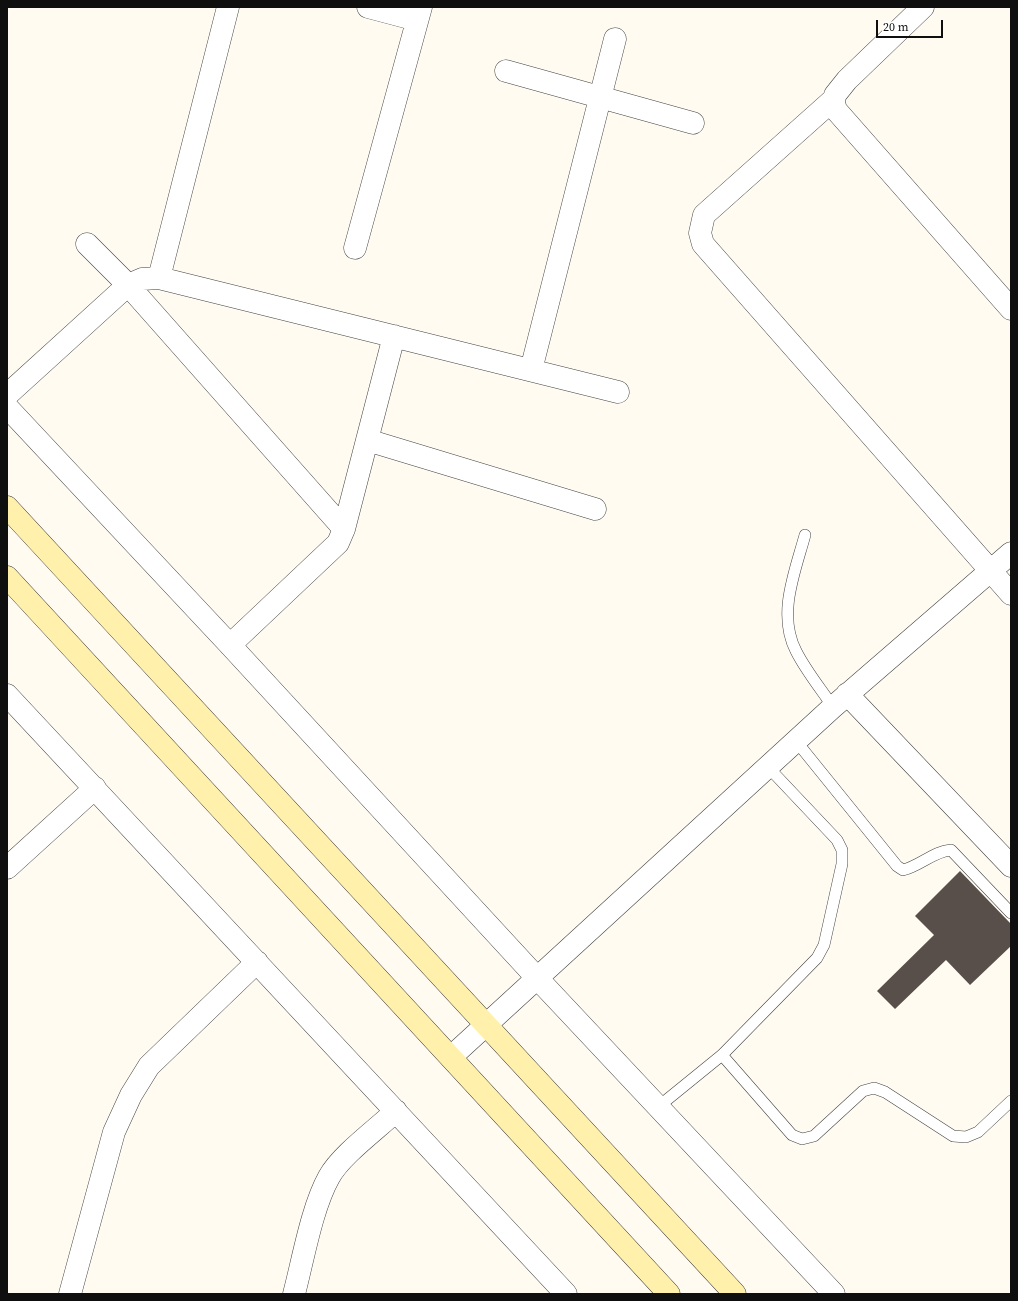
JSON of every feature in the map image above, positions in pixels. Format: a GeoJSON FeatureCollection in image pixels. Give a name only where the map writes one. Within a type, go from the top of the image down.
{"type":"FeatureCollection","features":[{"type":"Feature","properties":{"kind":"street"},"geometry":{"type":"LineString","coordinates":[[159,278],[228,7]]}},
{"type":"Feature","properties":{"kind":"street"},"geometry":{"type":"LineString","coordinates":[[355,248],[419,14],[368,7]]}},
{"type":"Feature","properties":{"kind":"street"},"geometry":{"type":"LineString","coordinates":[[923,7],[847,80],[838,91],[834,99],[704,215],[700,233],[703,244],[990,572],[1011,594]]}},
{"type":"Feature","properties":{"kind":"street"},"geometry":{"type":"LineString","coordinates":[[532,370],[615,39]]}},
{"type":"Feature","properties":{"kind":"street"},"geometry":{"type":"LineString","coordinates":[[506,71],[692,123]]}},
{"type":"Feature","properties":{"kind":"street"},"geometry":{"type":"LineString","coordinates":[[834,99],[836,110],[1011,309]]}},
{"type":"Feature","properties":{"kind":"street"},"geometry":{"type":"LineString","coordinates":[[87,244],[128,285],[344,529]]}},
{"type":"Feature","properties":{"kind":"street"},"geometry":{"type":"LineString","coordinates":[[7,395],[128,285],[142,279],[159,278],[618,392]]}},
{"type":"Feature","properties":{"kind":"street"},"geometry":{"type":"LineString","coordinates":[[230,645],[338,543],[344,529],[394,336]]}},
{"type":"Feature","properties":{"kind":"street"},"geometry":{"type":"LineString","coordinates":[[7,408],[230,645],[538,979],[834,1294]]}},
{"type":"Feature","properties":{"kind":"street"},"geometry":{"type":"LineString","coordinates":[[367,440],[596,509]]}},
{"type":"Feature","properties":{"kind":"street"},"geometry":{"type":"LineString","coordinates":[[7,507],[735,1294]]}},
{"type":"Feature","properties":{"kind":"street"},"geometry":{"type":"LineString","coordinates":[[451,1057],[840,701],[1011,553]]}},
{"type":"Feature","properties":{"kind":"street"},"geometry":{"type":"LineString","coordinates":[[7,577],[669,1294]]}},
{"type":"Feature","properties":{"kind":"street"},"geometry":{"type":"LineString","coordinates":[[7,695],[566,1294]]}},
{"type":"Feature","properties":{"kind":"street"},"geometry":{"type":"LineString","coordinates":[[840,701],[1011,866]]}},
{"type":"Feature","properties":{"kind":"street"},"geometry":{"type":"LineString","coordinates":[[7,868],[94,788]]}},
{"type":"Feature","properties":{"kind":"street"},"geometry":{"type":"LineString","coordinates":[[70,1294],[114,1132],[131,1095],[149,1066],[257,962]]}},
{"type":"Feature","properties":{"kind":"street"},"geometry":{"type":"LineString","coordinates":[[294,1294],[318,1203],[329,1177],[343,1159],[396,1112]]}},
{"type":"Feature","properties":{"kind":"lane"},"geometry":{"type":"LineString","coordinates":[[805,535],[788,604],[787,626],[796,651],[840,701]]}},
{"type":"Feature","properties":{"kind":"lane"},"geometry":{"type":"LineString","coordinates":[[796,741],[897,866],[903,870],[914,867],[943,850],[951,850],[1011,913]]}},
{"type":"Feature","properties":{"kind":"lane"},"geometry":{"type":"LineString","coordinates":[[658,1107],[722,1055],[816,958],[824,945],[842,864],[842,850],[837,840],[768,767]]}},
{"type":"Feature","properties":{"kind":"lane"},"geometry":{"type":"LineString","coordinates":[[722,1055],[792,1135],[802,1139],[814,1136],[863,1091],[874,1088],[884,1092],[953,1136],[959,1137],[966,1137],[978,1132],[1011,1101]]}},
{"type":"Feature","properties":{"kind":"building"},"geometry":{"type":"Polygon","coordinates":[[[960,871],[1011,924],[1011,946],[970,985],[946,960],[895,1009],[877,991],[934,935],[915,916],[960,871]]]}}]}
